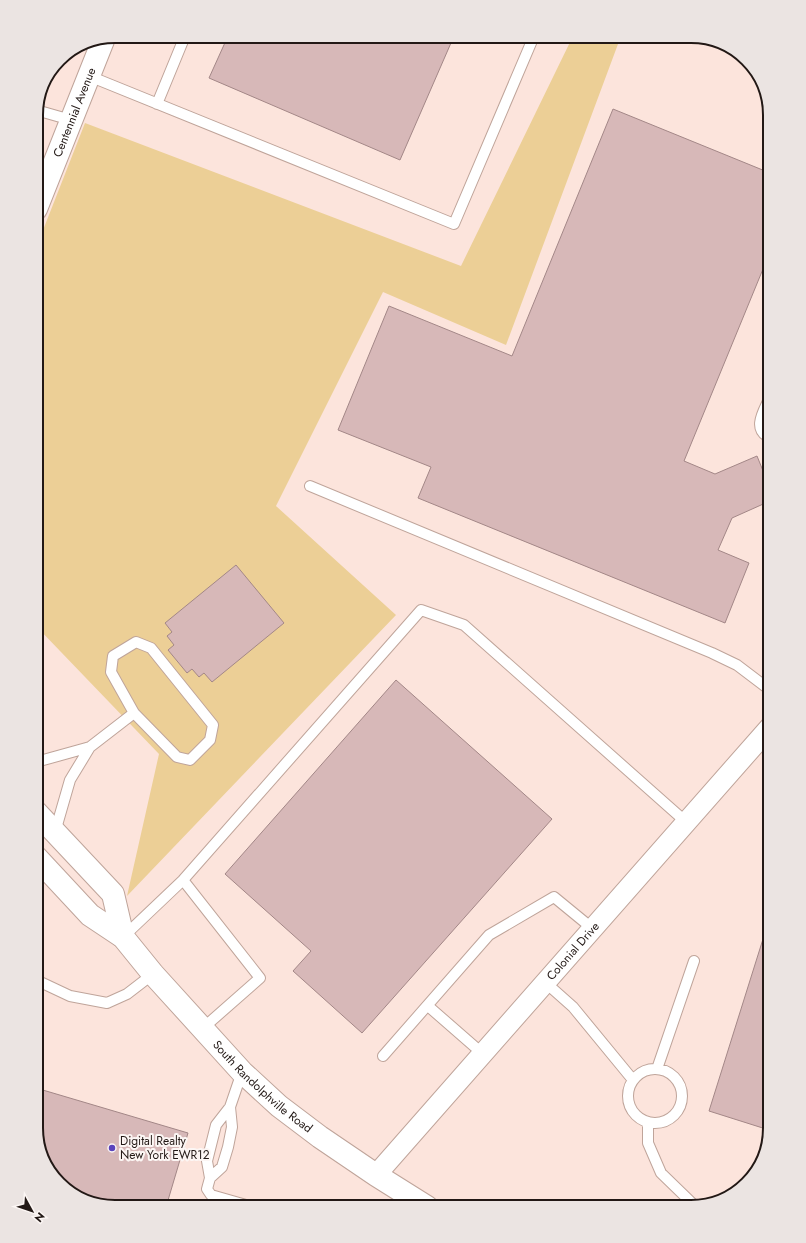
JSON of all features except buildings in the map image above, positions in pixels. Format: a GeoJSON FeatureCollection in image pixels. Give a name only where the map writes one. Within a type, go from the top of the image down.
{"type":"FeatureCollection","features":[{"type":"Feature","properties":{"kind":"main road","name":"Centennial Avenue"},"geometry":{"type":"LineString","coordinates":[[43,191],[101,44]]}},
{"type":"Feature","properties":{"kind":"main road","name":"South Randolphville Road"},"geometry":{"type":"LineString","coordinates":[[43,819],[113,894],[123,937]]}},
{"type":"Feature","properties":{"kind":"main road","name":"South Randolphville Road"},"geometry":{"type":"LineString","coordinates":[[43,865],[90,915],[123,937],[153,974],[202,1029],[242,1072],[279,1106],[320,1137],[416,1200]]}},
{"type":"Feature","properties":{"kind":"street","name":"Colonial Drive"},"geometry":{"type":"LineString","coordinates":[[376,1175],[763,735]]}},
{"type":"Feature","properties":{"kind":"lane"},"geometry":{"type":"LineString","coordinates":[[157,104],[182,43]]}},
{"type":"Feature","properties":{"kind":"lane"},"geometry":{"type":"LineString","coordinates":[[89,76],[454,224],[531,43]]}},
{"type":"Feature","properties":{"kind":"lane"},"geometry":{"type":"LineString","coordinates":[[43,112],[71,120]]}},
{"type":"Feature","properties":{"kind":"lane"},"geometry":{"type":"LineString","coordinates":[[763,413],[759,422],[760,429],[763,434]]}},
{"type":"Feature","properties":{"kind":"lane"},"geometry":{"type":"LineString","coordinates":[[310,486],[712,653],[737,665],[763,685]]}},
{"type":"Feature","properties":{"kind":"lane"},"geometry":{"type":"LineString","coordinates":[[123,937],[183,880],[421,610],[464,625],[686,822]]}},
{"type":"Feature","properties":{"kind":"lane"},"geometry":{"type":"LineString","coordinates":[[136,642],[151,648],[213,725],[210,740],[190,760],[177,757],[134,713],[111,672],[113,656],[136,642]]}},
{"type":"Feature","properties":{"kind":"lane"},"geometry":{"type":"LineString","coordinates":[[55,832],[70,780],[90,747],[134,713]]}},
{"type":"Feature","properties":{"kind":"lane"},"geometry":{"type":"LineString","coordinates":[[43,760],[90,747]]}},
{"type":"Feature","properties":{"kind":"lane"},"geometry":{"type":"LineString","coordinates":[[183,880],[260,978],[202,1029]]}},
{"type":"Feature","properties":{"kind":"lane"},"geometry":{"type":"LineString","coordinates":[[383,1056],[489,935],[554,897],[593,929]]}},
{"type":"Feature","properties":{"kind":"lane"},"geometry":{"type":"LineString","coordinates":[[657,1069],[694,961]]}},
{"type":"Feature","properties":{"kind":"lane"},"geometry":{"type":"LineString","coordinates":[[43,983],[70,996],[107,1003],[127,994],[153,974]]}},
{"type":"Feature","properties":{"kind":"lane"},"geometry":{"type":"LineString","coordinates":[[546,983],[573,1007],[633,1080]]}},
{"type":"Feature","properties":{"kind":"lane"},"geometry":{"type":"LineString","coordinates":[[428,1006],[483,1054]]}},
{"type":"Feature","properties":{"kind":"lane"},"geometry":{"type":"LineString","coordinates":[[657,1069],[666,1071],[679,1083],[682,1092],[682,1100],[679,1109],[673,1116],[666,1121],[657,1123],[640,1119],[633,1113],[629,1105],[628,1096],[629,1088],[633,1080],[648,1070],[657,1069]]}},
{"type":"Feature","properties":{"kind":"lane"},"geometry":{"type":"LineString","coordinates":[[228,1200],[211,1195],[207,1189],[210,1178],[207,1161],[216,1126],[230,1107],[242,1072]]}},
{"type":"Feature","properties":{"kind":"lane"},"geometry":{"type":"LineString","coordinates":[[210,1178],[222,1167],[228,1147],[232,1127],[230,1107]]}},
{"type":"Feature","properties":{"kind":"lane"},"geometry":{"type":"LineString","coordinates":[[648,1122],[648,1143],[661,1173],[689,1200]]}},
{"type":"Feature","properties":{"kind":"shaded area"},"geometry":{"type":"Polygon","coordinates":[[[570,43],[618,43],[506,345],[383,292],[276,506],[396,615],[127,896],[159,754],[43,633],[43,230],[85,123],[461,266],[570,43]]]}},
{"type":"Feature","properties":{"kind":"place","name":"Digital Realty New York EWR12"},"geometry":{"type":"Point","coordinates":[112,1148]}}]}
